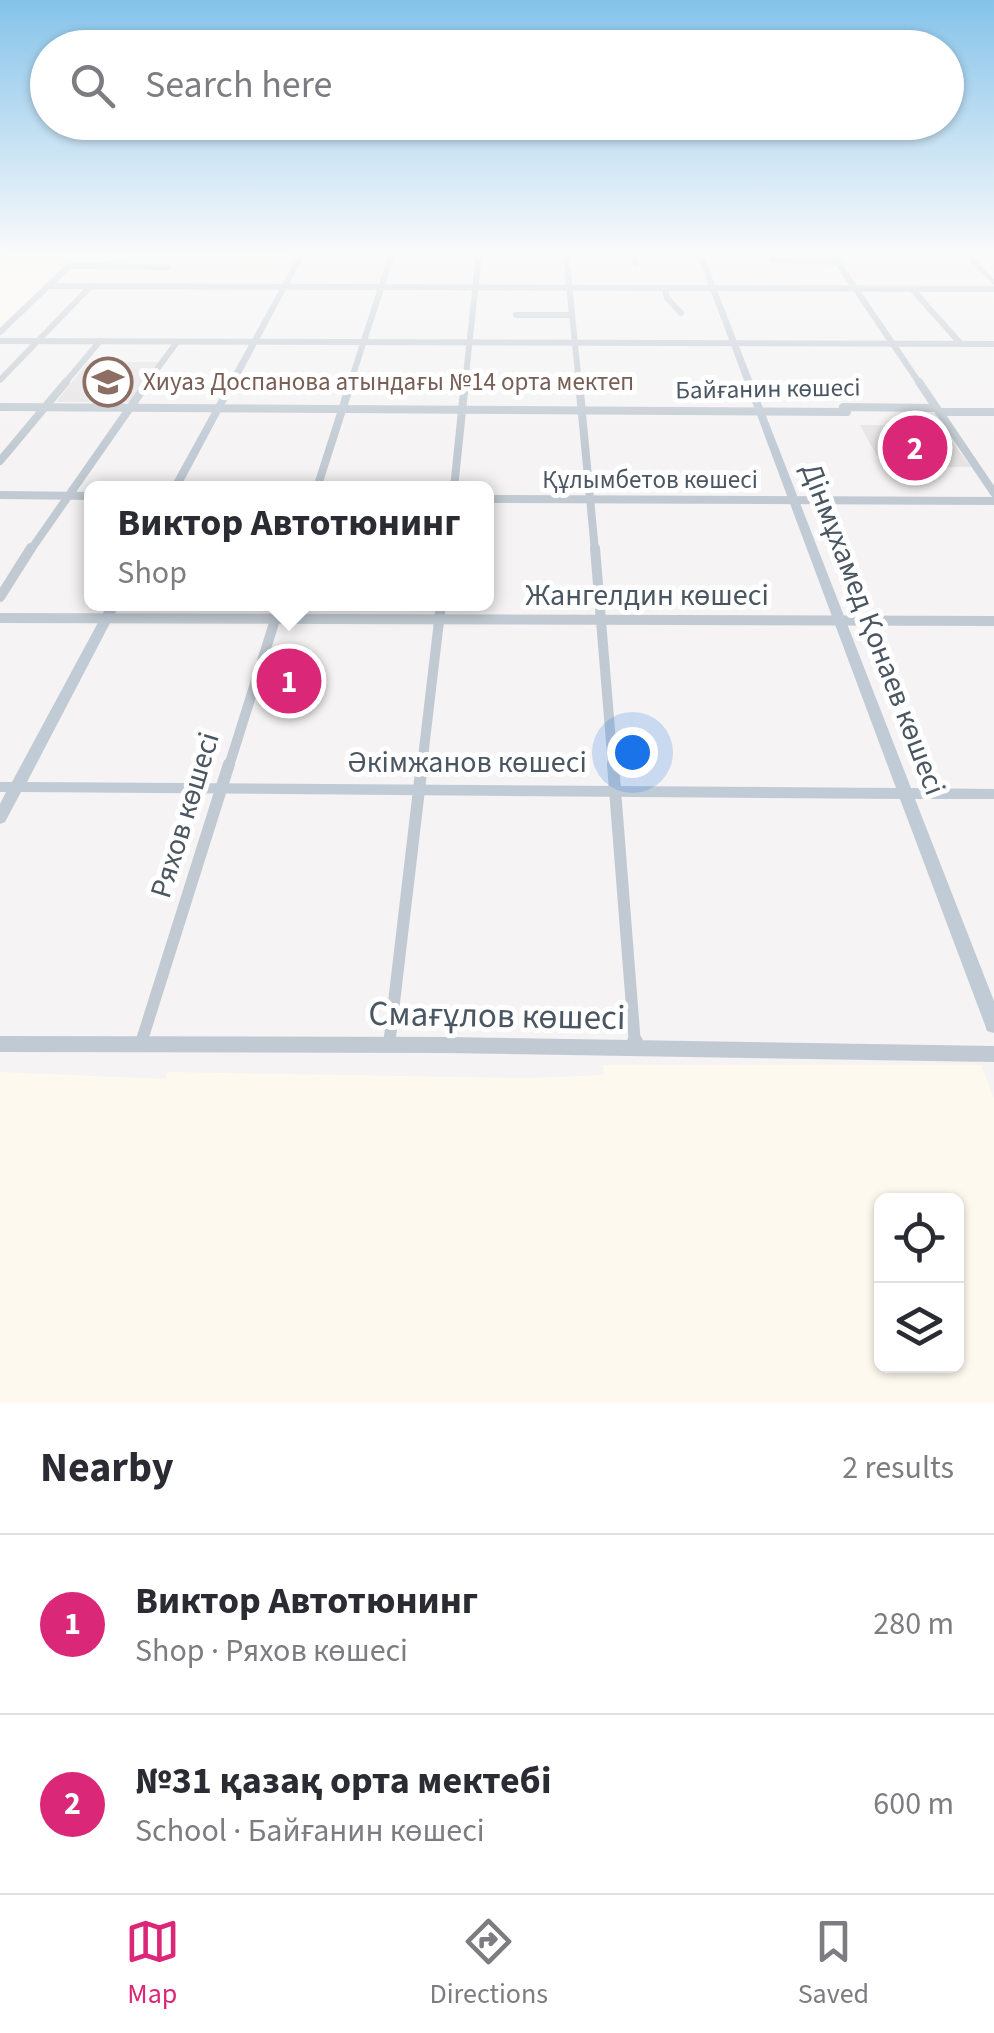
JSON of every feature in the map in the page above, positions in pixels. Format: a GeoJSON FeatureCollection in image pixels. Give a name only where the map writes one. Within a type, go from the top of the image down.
{"type":"FeatureCollection","features":[{"type":"Feature","properties":{"kind":"street"},"geometry":{"type":"LineString","coordinates":[[0,380],[59,319]]}},
{"type":"Feature","properties":{"kind":"street"},"geometry":{"type":"LineString","coordinates":[[179,481],[266,319]]}},
{"type":"Feature","properties":{"kind":"street"},"geometry":{"type":"LineString","coordinates":[[320,481],[373,319]]}},
{"type":"Feature","properties":{"kind":"street"},"geometry":{"type":"LineString","coordinates":[[455,481],[471,319]]}},
{"type":"Feature","properties":{"kind":"street"},"geometry":{"type":"LineString","coordinates":[[573,319],[602,620],[635,1048]]}},
{"type":"Feature","properties":{"kind":"street","name":"Дінмұхамед Қонаев көшесі"},"geometry":{"type":"LineString","coordinates":[[726,319],[994,1025]]}},
{"type":"Feature","properties":{"kind":"street"},"geometry":{"type":"LineString","coordinates":[[877,319],[994,493]]}},
{"type":"Feature","properties":{"kind":"street"},"geometry":{"type":"LineString","coordinates":[[941,319],[962,344]]}},
{"type":"Feature","properties":{"kind":"street"},"geometry":{"type":"LineString","coordinates":[[0,341],[994,344]]}},
{"type":"Feature","properties":{"kind":"street"},"geometry":{"type":"LineString","coordinates":[[0,461],[100,342]]}},
{"type":"Feature","properties":{"kind":"street"},"geometry":{"type":"LineString","coordinates":[[0,597],[66,496],[177,342]]}},
{"type":"Feature","properties":{"kind":"street","name":"Байғанин көшесі"},"geometry":{"type":"LineString","coordinates":[[0,407],[846,412],[844,407],[994,412]]}},
{"type":"Feature","properties":{"kind":"street"},"geometry":{"type":"LineString","coordinates":[[0,495],[84,496]]}},
{"type":"Feature","properties":{"kind":"street","name":"Құлымбетов көшесі"},"geometry":{"type":"LineString","coordinates":[[494,499],[994,501]]}},
{"type":"Feature","properties":{"kind":"street"},"geometry":{"type":"LineString","coordinates":[[0,818],[8,787],[110,611]]}},
{"type":"Feature","properties":{"kind":"street","name":"Ряхов көшесі"},"geometry":{"type":"LineString","coordinates":[[141,1043],[277,611]]}},
{"type":"Feature","properties":{"kind":"street"},"geometry":{"type":"LineString","coordinates":[[389,1045],[441,611]]}},
{"type":"Feature","properties":{"kind":"street","name":"Жангелдин көшесі"},"geometry":{"type":"LineString","coordinates":[[0,618],[994,621]]}},
{"type":"Feature","properties":{"kind":"street","name":"Әкімжанов көшесі"},"geometry":{"type":"LineString","coordinates":[[8,787],[994,794]]}},
{"type":"Feature","properties":{"kind":"street","name":"Смағұлов көшесі"},"geometry":{"type":"LineString","coordinates":[[0,1044],[994,1054]]}},
{"type":"Feature","properties":{"kind":"shaded area","name":"Хиуаз Доспанова атындағы №14 орта мектеп"},"geometry":{"type":"Polygon","coordinates":[[[88,362],[158,362],[130,402],[56,402],[88,362]]]}},
{"type":"Feature","properties":{"kind":"shaded area"},"geometry":{"type":"Polygon","coordinates":[[[860,425],[933,426],[943,440],[951,440],[971,467],[930,467],[909,464],[904,456],[877,456],[860,425]]]}},
{"type":"Feature","properties":{"kind":"shaded area"},"geometry":{"type":"Polygon","coordinates":[[[603,1065],[981,1065],[994,1098],[994,1403],[0,1403],[0,1072],[165,1079],[168,1072],[530,1078],[604,1075],[603,1065]]]}},
{"type":"Feature","properties":{"kind":"place","name":"Хиуаз Доспанова атындағы №14 орта мектеп"},"geometry":{"type":"Point","coordinates":[108,382]}},
{"type":"Feature","properties":{"kind":"place","name":"№31 қазақ орта мектебі"},"geometry":{"type":"Point","coordinates":[915,448]}},
{"type":"Feature","properties":{"kind":"place","name":"Виктор Автотюнинг"},"geometry":{"type":"Point","coordinates":[289,681]}}]}
